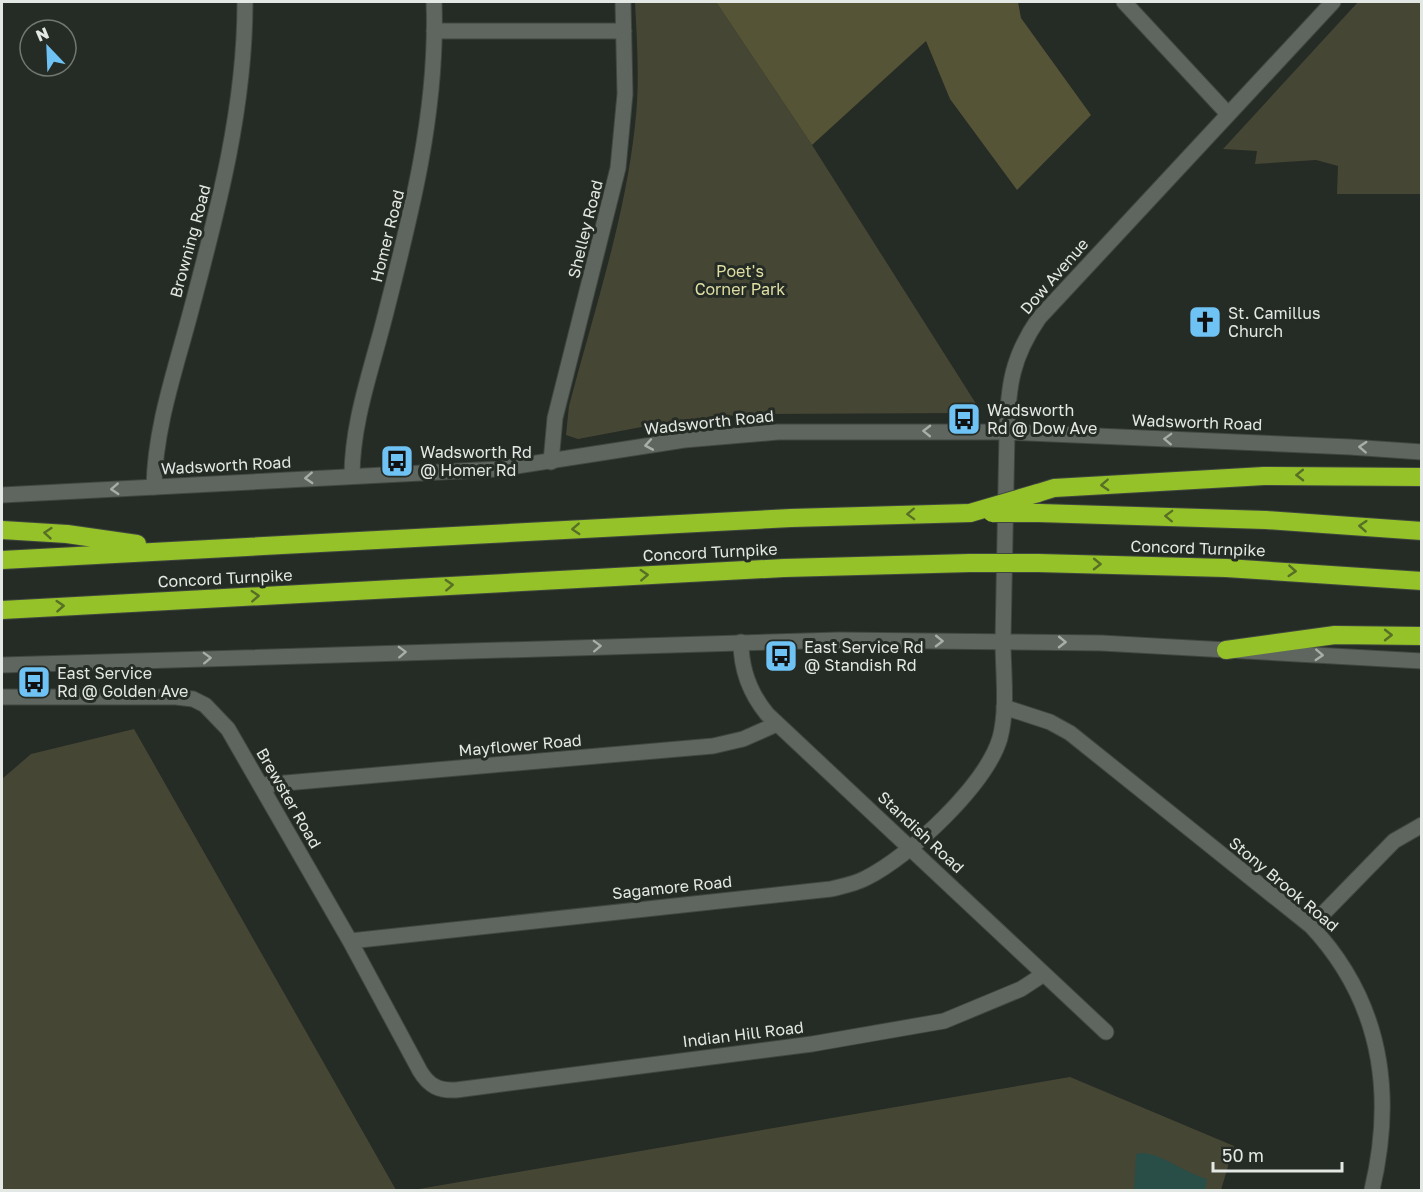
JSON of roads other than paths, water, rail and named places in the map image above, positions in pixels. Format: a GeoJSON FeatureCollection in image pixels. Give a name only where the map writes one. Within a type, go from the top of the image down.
{"type":"FeatureCollection","features":[{"type":"Feature","properties":{"kind":"highway"},"geometry":{"type":"LineString","coordinates":[[970,513],[1054,488],[1239,477],[1422,477]]}},
{"type":"Feature","properties":{"kind":"highway","name":"Concord Turnpike"},"geometry":{"type":"LineString","coordinates":[[2,560],[791,518],[970,513],[1255,520],[1422,531]]}},
{"type":"Feature","properties":{"kind":"highway"},"geometry":{"type":"LineString","coordinates":[[2,530],[190,549]]}},
{"type":"Feature","properties":{"kind":"highway","name":"Concord Turnpike"},"geometry":{"type":"LineString","coordinates":[[2,610],[784,568],[970,563],[1246,569],[1422,581]]}},
{"type":"Feature","properties":{"kind":"highway"},"geometry":{"type":"LineString","coordinates":[[1226,650],[1335,635],[1422,636]]}},
{"type":"Feature","properties":{"kind":"street","name":"Browning Road"},"geometry":{"type":"LineString","coordinates":[[154,486],[158,432],[220,200],[234,134],[245,54],[245,2]]}},
{"type":"Feature","properties":{"kind":"street","name":"Homer Road"},"geometry":{"type":"LineString","coordinates":[[352,476],[357,425],[420,172],[429,118],[434,2]]}},
{"type":"Feature","properties":{"kind":"street","name":"Shelley Road"},"geometry":{"type":"LineString","coordinates":[[551,462],[555,418],[618,168],[624,111],[623,2]]}},
{"type":"Feature","properties":{"kind":"street"},"geometry":{"type":"LineString","coordinates":[[1124,2],[1228,114]]}},
{"type":"Feature","properties":{"kind":"street","name":"Dow Avenue"},"geometry":{"type":"LineString","coordinates":[[966,794],[985,770],[997,747],[1004,706],[1007,432],[1011,374],[1022,345],[1039,318],[1333,2]]}},
{"type":"Feature","properties":{"kind":"street"},"geometry":{"type":"LineString","coordinates":[[434,31],[624,31]]}},
{"type":"Feature","properties":{"kind":"street","name":"Wadsworth Road"},"geometry":{"type":"LineString","coordinates":[[2,495],[491,470],[684,440],[746,434],[1007,432],[1422,452]]}},
{"type":"Feature","properties":{"kind":"street"},"geometry":{"type":"LineString","coordinates":[[2,665],[741,642],[1003,641],[1422,661]]}},
{"type":"Feature","properties":{"kind":"street","name":"Standish Road"},"geometry":{"type":"LineString","coordinates":[[741,642],[743,667],[748,683],[761,706],[777,724],[1106,1032]]}},
{"type":"Feature","properties":{"kind":"street","name":"Brewster Road"},"geometry":{"type":"LineString","coordinates":[[2,697],[193,699],[217,715],[262,785],[420,1071],[428,1083],[437,1089]]}},
{"type":"Feature","properties":{"kind":"street","name":"Stony Brook Road"},"geometry":{"type":"LineString","coordinates":[[1004,706],[1050,722],[1070,733],[1311,926],[1334,950],[1349,974],[1363,1005],[1378,1053],[1383,1116],[1380,1149],[1372,1191]]}},
{"type":"Feature","properties":{"kind":"street","name":"Mayflower Road"},"geometry":{"type":"LineString","coordinates":[[262,785],[713,746],[743,739],[777,724]]}},
{"type":"Feature","properties":{"kind":"street","name":"Sagamore Road"},"geometry":{"type":"LineString","coordinates":[[350,941],[831,889],[866,879],[911,847],[966,794]]}},
{"type":"Feature","properties":{"kind":"street"},"geometry":{"type":"LineString","coordinates":[[1311,926],[1394,841],[1422,825]]}},
{"type":"Feature","properties":{"kind":"street","name":"Indian Hill Road"},"geometry":{"type":"LineString","coordinates":[[437,1089],[456,1090],[783,1048],[944,1021],[1021,989],[1044,974]]}},
{"type":"Feature","properties":{"kind":"water"},"geometry":{"type":"Polygon","coordinates":[[[1144,1153],[1160,1157],[1207,1179],[1205,1190],[1134,1190],[1136,1154],[1144,1153]]]}},
{"type":"Feature","properties":{"kind":"place","name":"St. Camillus Church"},"geometry":{"type":"Point","coordinates":[1205,322]}},
{"type":"Feature","properties":{"kind":"place","name":"Wadsworth Rd @ Dow Ave"},"geometry":{"type":"Point","coordinates":[964,419]}},
{"type":"Feature","properties":{"kind":"place","name":"Wadsworth Rd @ Homer Rd"},"geometry":{"type":"Point","coordinates":[397,461]}},
{"type":"Feature","properties":{"kind":"place","name":"East Service Rd @ Standish Rd"},"geometry":{"type":"Point","coordinates":[781,656]}},
{"type":"Feature","properties":{"kind":"place","name":"East Service Rd @ Golden Ave"},"geometry":{"type":"Point","coordinates":[34,682]}},
{"type":"Feature","properties":{"kind":"park label","name":"Poet's Corner Park"},"geometry":{"type":"Point","coordinates":[740,280]}}]}
